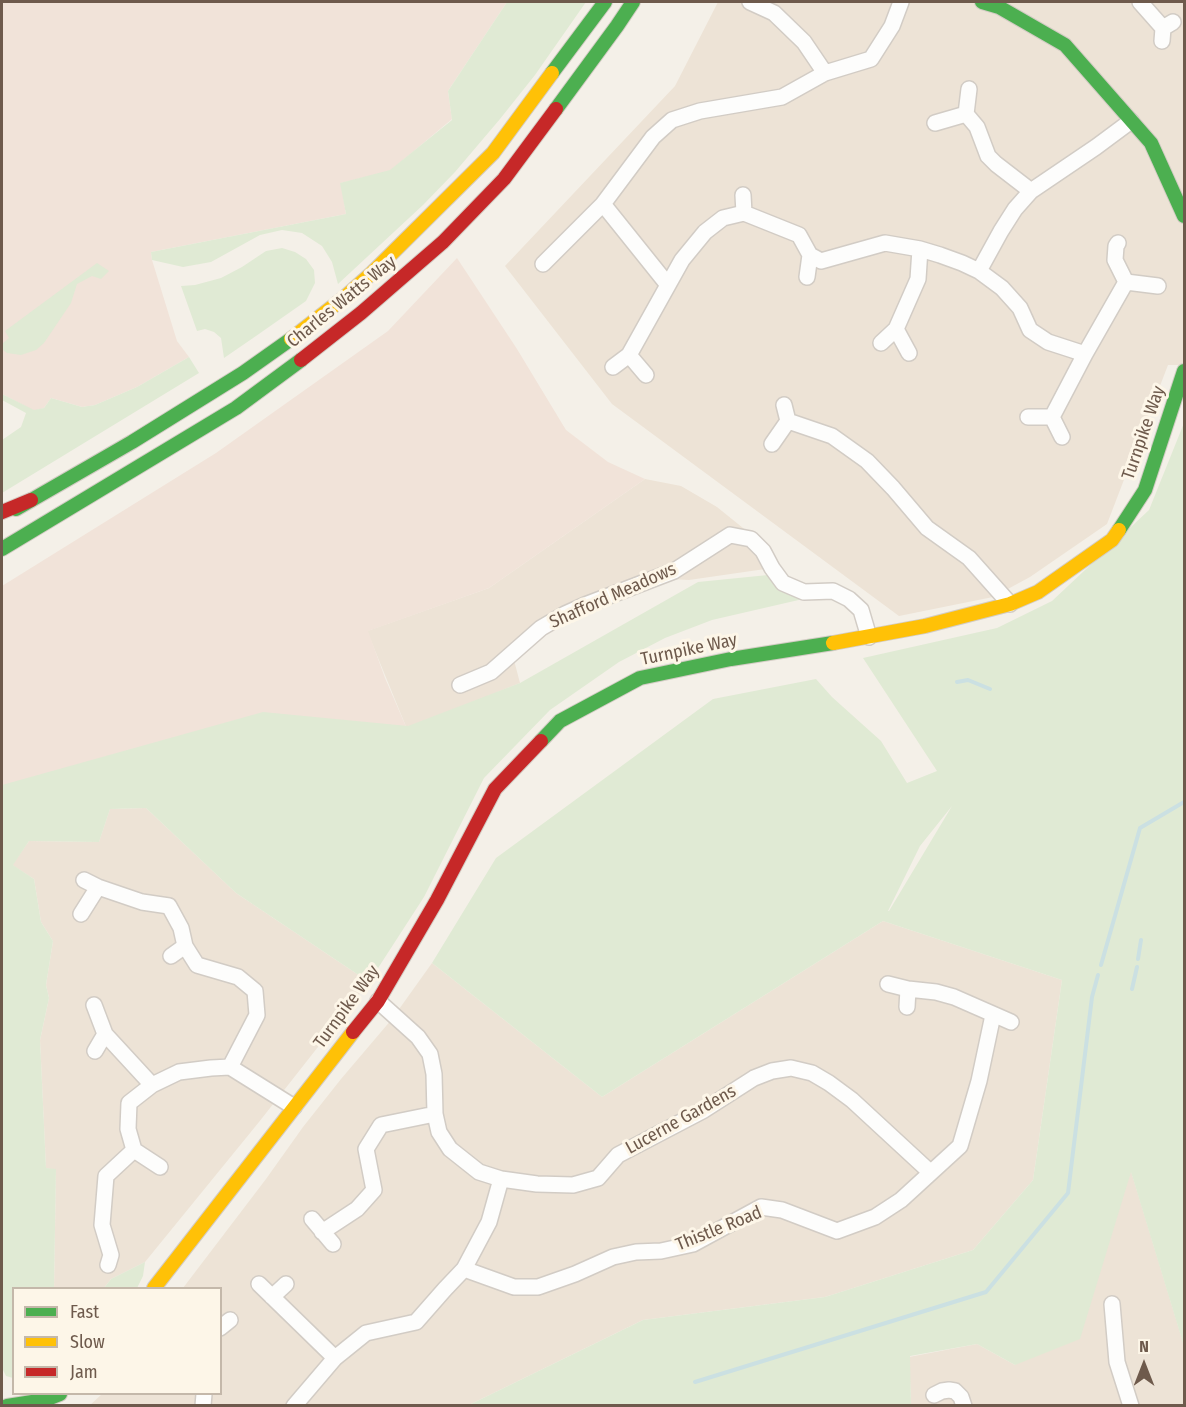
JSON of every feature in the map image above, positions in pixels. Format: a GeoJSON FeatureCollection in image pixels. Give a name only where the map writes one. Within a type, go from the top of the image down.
{"type":"FeatureCollection","features":[{"type":"Feature","properties":{"kind":"main road","name":"Charles Watts Way"},"geometry":{"type":"LineString","coordinates":[[2,518],[132,442],[243,373],[345,297],[493,153],[605,2]]}},
{"type":"Feature","properties":{"kind":"main road","name":"Charles Watts Way"},"geometry":{"type":"LineString","coordinates":[[2,549],[236,408],[361,313],[435,249],[504,178],[633,2]]}},
{"type":"Feature","properties":{"kind":"main road"},"geometry":{"type":"LineString","coordinates":[[982,2],[1000,4],[1065,45],[1151,143],[1185,216]]}},
{"type":"Feature","properties":{"kind":"main road","name":"Turnpike Way"},"geometry":{"type":"LineString","coordinates":[[155,1287],[378,1001],[437,900],[495,789],[560,721],[640,678],[731,659],[925,626],[1010,604],[1038,592],[1112,540],[1145,490],[1185,371]]}},
{"type":"Feature","properties":{"kind":"main road"},"geometry":{"type":"LineString","coordinates":[[2,512],[31,500]]}},
{"type":"Feature","properties":{"kind":"main road"},"geometry":{"type":"LineString","coordinates":[[7,1406],[45,1400],[58,1395]]}},
{"type":"Feature","properties":{"kind":"street"},"geometry":{"type":"LineString","coordinates":[[750,2],[774,13],[804,42],[825,74]]}},
{"type":"Feature","properties":{"kind":"street"},"geometry":{"type":"LineString","coordinates":[[543,264],[603,204],[653,137],[672,120],[700,111],[782,97],[825,74],[871,59],[892,26],[900,2]]}},
{"type":"Feature","properties":{"kind":"street"},"geometry":{"type":"LineString","coordinates":[[1140,2],[1166,31]]}},
{"type":"Feature","properties":{"kind":"street"},"geometry":{"type":"LineString","coordinates":[[969,89],[966,114],[977,127],[988,156],[1031,191]]}},
{"type":"Feature","properties":{"kind":"street"},"geometry":{"type":"LineString","coordinates":[[935,123],[966,114]]}},
{"type":"Feature","properties":{"kind":"street"},"geometry":{"type":"LineString","coordinates":[[979,271],[1015,209],[1031,191],[1131,121]]}},
{"type":"Feature","properties":{"kind":"street"},"geometry":{"type":"LineString","coordinates":[[743,195],[744,213]]}},
{"type":"Feature","properties":{"kind":"street"},"geometry":{"type":"LineString","coordinates":[[603,204],[668,285]]}},
{"type":"Feature","properties":{"kind":"street"},"geometry":{"type":"LineString","coordinates":[[613,367],[629,355],[682,260],[705,232],[723,218],[744,213],[799,235],[810,255],[821,261],[885,243],[920,249],[979,271],[1002,288],[1020,308],[1030,330],[1048,342],[1085,354]]}},
{"type":"Feature","properties":{"kind":"street"},"geometry":{"type":"LineString","coordinates":[[1118,243],[1115,260],[1126,282]]}},
{"type":"Feature","properties":{"kind":"street"},"geometry":{"type":"LineString","coordinates":[[881,343],[896,329],[918,279],[920,249]]}},
{"type":"Feature","properties":{"kind":"street"},"geometry":{"type":"LineString","coordinates":[[807,276],[810,255]]}},
{"type":"Feature","properties":{"kind":"street"},"geometry":{"type":"LineString","coordinates":[[1126,282],[1158,286]]}},
{"type":"Feature","properties":{"kind":"street"},"geometry":{"type":"LineString","coordinates":[[1052,417],[1126,282]]}},
{"type":"Feature","properties":{"kind":"street"},"geometry":{"type":"LineString","coordinates":[[896,329],[909,353]]}},
{"type":"Feature","properties":{"kind":"street"},"geometry":{"type":"LineString","coordinates":[[629,355],[646,375]]}},
{"type":"Feature","properties":{"kind":"street"},"geometry":{"type":"LineString","coordinates":[[772,444],[788,421],[784,405]]}},
{"type":"Feature","properties":{"kind":"street"},"geometry":{"type":"LineString","coordinates":[[1028,417],[1052,417]]}},
{"type":"Feature","properties":{"kind":"street"},"geometry":{"type":"LineString","coordinates":[[1052,417],[1062,437]]}},
{"type":"Feature","properties":{"kind":"street"},"geometry":{"type":"LineString","coordinates":[[788,421],[832,436],[867,461],[927,528],[969,558],[1010,604]]}},
{"type":"Feature","properties":{"kind":"street","name":"Shafford Meadows"},"geometry":{"type":"LineString","coordinates":[[460,685],[491,672],[541,628],[565,614],[674,571],[730,535],[751,539],[763,551],[783,583],[804,592],[833,591],[849,599],[861,610],[869,637]]}},
{"type":"Feature","properties":{"kind":"street"},"geometry":{"type":"LineString","coordinates":[[81,914],[91,883],[142,902],[169,906],[181,928],[185,946],[197,964],[238,977],[255,991],[257,1015],[230,1067]]}},
{"type":"Feature","properties":{"kind":"street"},"geometry":{"type":"LineString","coordinates":[[171,956],[185,946]]}},
{"type":"Feature","properties":{"kind":"street"},"geometry":{"type":"LineString","coordinates":[[888,984],[954,997],[1011,1022]]}},
{"type":"Feature","properties":{"kind":"street"},"geometry":{"type":"LineString","coordinates":[[907,1007],[908,989]]}},
{"type":"Feature","properties":{"kind":"street","name":"Lucerne Gardens"},"geometry":{"type":"LineString","coordinates":[[378,1001],[418,1037],[430,1054],[435,1074],[435,1114],[439,1132],[450,1149],[479,1172],[501,1179],[537,1184],[573,1185],[598,1178],[618,1155],[704,1110],[754,1078],[772,1071],[791,1068],[812,1073],[837,1088],[930,1172]]}},
{"type":"Feature","properties":{"kind":"street"},"geometry":{"type":"LineString","coordinates":[[94,1005],[105,1034],[152,1085]]}},
{"type":"Feature","properties":{"kind":"street","name":"Thistle Road"},"geometry":{"type":"LineString","coordinates":[[464,1269],[514,1287],[538,1287],[613,1257],[693,1244],[761,1208],[782,1210],[837,1231],[875,1217],[901,1200],[960,1146],[979,1081],[993,1015]]}},
{"type":"Feature","properties":{"kind":"street"},"geometry":{"type":"LineString","coordinates":[[96,1052],[105,1034]]}},
{"type":"Feature","properties":{"kind":"street"},"geometry":{"type":"LineString","coordinates":[[160,1167],[134,1150],[128,1129],[129,1103],[152,1085],[180,1072],[230,1067],[294,1107]]}},
{"type":"Feature","properties":{"kind":"street"},"geometry":{"type":"LineString","coordinates":[[322,1232],[357,1209],[374,1190],[366,1149],[381,1125],[435,1114]]}},
{"type":"Feature","properties":{"kind":"street"},"geometry":{"type":"LineString","coordinates":[[114,1260],[102,1225],[106,1176],[134,1150]]}},
{"type":"Feature","properties":{"kind":"street"},"geometry":{"type":"LineString","coordinates":[[294,1406],[335,1358],[366,1333],[416,1322],[464,1269],[489,1222],[501,1179]]}},
{"type":"Feature","properties":{"kind":"street"},"geometry":{"type":"LineString","coordinates":[[312,1219],[333,1244]]}},
{"type":"Feature","properties":{"kind":"street"},"geometry":{"type":"LineString","coordinates":[[259,1284],[335,1358]]}},
{"type":"Feature","properties":{"kind":"street"},"geometry":{"type":"LineString","coordinates":[[272,1297],[286,1284]]}},
{"type":"Feature","properties":{"kind":"street"},"geometry":{"type":"LineString","coordinates":[[1112,1304],[1117,1362],[1131,1406]]}},
{"type":"Feature","properties":{"kind":"street"},"geometry":{"type":"LineString","coordinates":[[934,1395],[950,1390],[955,1391],[961,1397],[964,1406]]}},
{"type":"Feature","properties":{"kind":"shaded area"},"geometry":{"type":"Polygon","coordinates":[[[2,2],[507,2],[448,91],[452,119],[390,171],[341,183],[346,214],[151,252],[177,341],[189,357],[137,387],[95,405],[82,407],[51,398],[44,408],[34,411],[2,394],[2,2]]]}},
{"type":"Feature","properties":{"kind":"shaded area"},"geometry":{"type":"Polygon","coordinates":[[[718,2],[1184,2],[1184,365],[1168,365],[1107,524],[1030,577],[993,597],[899,616],[612,404],[505,266],[675,86],[718,2]]]}},
{"type":"Feature","properties":{"kind":"shaded area"},"geometry":{"type":"Polygon","coordinates":[[[457,258],[517,349],[566,430],[608,462],[645,479],[489,588],[368,631],[407,729],[2,786],[2,586],[216,453],[388,331],[457,258]]]}},
{"type":"Feature","properties":{"kind":"shaded area"},"geometry":{"type":"Polygon","coordinates":[[[645,479],[681,486],[717,507],[769,549],[772,568],[689,580],[634,577],[566,606],[532,625],[511,649],[520,683],[407,729],[367,631],[489,588],[645,479]]]}},
{"type":"Feature","properties":{"kind":"shaded area"},"geometry":{"type":"Polygon","coordinates":[[[146,808],[236,893],[369,982],[145,1262],[111,1279],[105,1287],[54,1287],[56,1170],[46,1168],[40,1040],[49,998],[46,985],[53,941],[41,922],[34,879],[12,865],[29,841],[99,842],[110,809],[146,808]]]}},
{"type":"Feature","properties":{"kind":"shaded area"},"geometry":{"type":"Polygon","coordinates":[[[883,921],[1062,980],[1033,1180],[973,1250],[825,1297],[643,1320],[469,1405],[89,1406],[101,1395],[222,1395],[222,1287],[184,1287],[303,1127],[392,1019],[432,963],[602,1097],[883,921]]]}},
{"type":"Feature","properties":{"kind":"shaded area"},"geometry":{"type":"Polygon","coordinates":[[[1131,1171],[1184,1342],[1184,1405],[911,1405],[909,1357],[977,1344],[1015,1365],[1131,1171]]]}},
{"type":"Feature","properties":{"kind":"green space"},"geometry":{"type":"Polygon","coordinates":[[[507,2],[586,2],[535,75],[455,172],[338,284],[332,262],[322,246],[302,233],[282,230],[260,235],[211,262],[183,267],[152,260],[151,252],[346,214],[340,183],[390,170],[452,120],[448,91],[507,2]]]}},
{"type":"Feature","properties":{"kind":"green space"},"geometry":{"type":"Polygon","coordinates":[[[282,248],[306,259],[314,270],[315,283],[306,301],[224,358],[221,338],[205,329],[197,331],[181,286],[221,278],[266,251],[282,248]]]}},
{"type":"Feature","properties":{"kind":"green space"},"geometry":{"type":"Polygon","coordinates":[[[97,263],[109,271],[101,279],[92,276],[77,284],[71,303],[44,343],[36,350],[21,355],[7,353],[2,349],[2,344],[9,338],[5,331],[97,263]]]}},
{"type":"Feature","properties":{"kind":"green space"},"geometry":{"type":"Polygon","coordinates":[[[189,357],[199,373],[2,493],[2,440],[21,427],[26,413],[2,400],[2,394],[34,410],[44,408],[51,398],[82,407],[95,405],[137,387],[189,357]]]}},
{"type":"Feature","properties":{"kind":"green space"},"geometry":{"type":"Polygon","coordinates":[[[1184,423],[1184,1342],[1131,1172],[1080,1339],[1015,1365],[977,1344],[910,1356],[911,1405],[469,1405],[643,1320],[825,1297],[973,1250],[1033,1180],[1062,980],[883,921],[602,1097],[432,963],[496,858],[713,699],[816,679],[832,697],[881,741],[907,783],[937,771],[863,658],[997,628],[1052,601],[1149,510],[1184,423]],[[952,806],[920,846],[889,911],[952,806]]]}},
{"type":"Feature","properties":{"kind":"green space"},"geometry":{"type":"Polygon","coordinates":[[[768,575],[779,589],[803,599],[712,620],[665,638],[619,662],[550,710],[484,778],[424,897],[369,982],[236,893],[146,808],[110,809],[99,842],[29,841],[13,865],[34,879],[41,922],[53,941],[46,985],[49,998],[40,1040],[46,1168],[56,1169],[54,1287],[12,1287],[12,1378],[6,1376],[2,1368],[2,785],[263,712],[408,726],[520,683],[698,582],[768,575]]]}},
{"type":"Feature","properties":{"kind":"green space"},"geometry":{"type":"Polygon","coordinates":[[[145,1262],[143,1276],[138,1287],[105,1287],[111,1279],[145,1262]]]}},
{"type":"Feature","properties":{"kind":"waterway"},"geometry":{"type":"LineString","coordinates":[[957,682],[968,680],[990,689]]}},
{"type":"Feature","properties":{"kind":"waterway"},"geometry":{"type":"LineString","coordinates":[[1101,965],[1140,828],[1184,802]]}},
{"type":"Feature","properties":{"kind":"waterway"},"geometry":{"type":"LineString","coordinates":[[1138,959],[1141,940]]}},
{"type":"Feature","properties":{"kind":"waterway"},"geometry":{"type":"LineString","coordinates":[[1132,989],[1137,967]]}},
{"type":"Feature","properties":{"kind":"waterway"},"geometry":{"type":"LineString","coordinates":[[695,1382],[986,1292],[1068,1193],[1092,997],[1098,975]]}},
{"type":"Feature","properties":{"kind":"traffic: fast"},"geometry":{"type":"LineString","coordinates":[[552,73],[605,2]]}},
{"type":"Feature","properties":{"kind":"traffic: fast"},"geometry":{"type":"LineString","coordinates":[[556,109],[633,2]]}},
{"type":"Feature","properties":{"kind":"traffic: fast"},"geometry":{"type":"LineString","coordinates":[[982,2],[999,7],[1065,45],[1151,143],[1184,216]]}},
{"type":"Feature","properties":{"kind":"traffic: fast"},"geometry":{"type":"LineString","coordinates":[[16,509],[132,442],[243,373],[291,339]]}},
{"type":"Feature","properties":{"kind":"traffic: fast"},"geometry":{"type":"LineString","coordinates":[[2,549],[236,408],[301,360]]}},
{"type":"Feature","properties":{"kind":"traffic: fast"},"geometry":{"type":"LineString","coordinates":[[1119,530],[1145,490],[1184,371]]}},
{"type":"Feature","properties":{"kind":"traffic: fast"},"geometry":{"type":"LineString","coordinates":[[541,741],[560,721],[640,678],[731,659],[833,643]]}},
{"type":"Feature","properties":{"kind":"traffic: fast"},"geometry":{"type":"LineString","coordinates":[[7,1406],[45,1400],[58,1395]]}},
{"type":"Feature","properties":{"kind":"traffic: slow"},"geometry":{"type":"LineString","coordinates":[[291,339],[372,273],[493,153],[552,73]]}},
{"type":"Feature","properties":{"kind":"traffic: slow"},"geometry":{"type":"LineString","coordinates":[[833,643],[925,626],[1010,604],[1038,592],[1112,540],[1119,530]]}},
{"type":"Feature","properties":{"kind":"traffic: slow"},"geometry":{"type":"LineString","coordinates":[[155,1287],[353,1032]]}},
{"type":"Feature","properties":{"kind":"traffic: jam"},"geometry":{"type":"LineString","coordinates":[[301,360],[361,313],[443,242],[504,179],[556,109]]}},
{"type":"Feature","properties":{"kind":"traffic: jam"},"geometry":{"type":"LineString","coordinates":[[2,512],[31,500]]}},
{"type":"Feature","properties":{"kind":"traffic: jam"},"geometry":{"type":"LineString","coordinates":[[353,1032],[378,1001],[437,900],[495,789],[541,741]]}}]}
